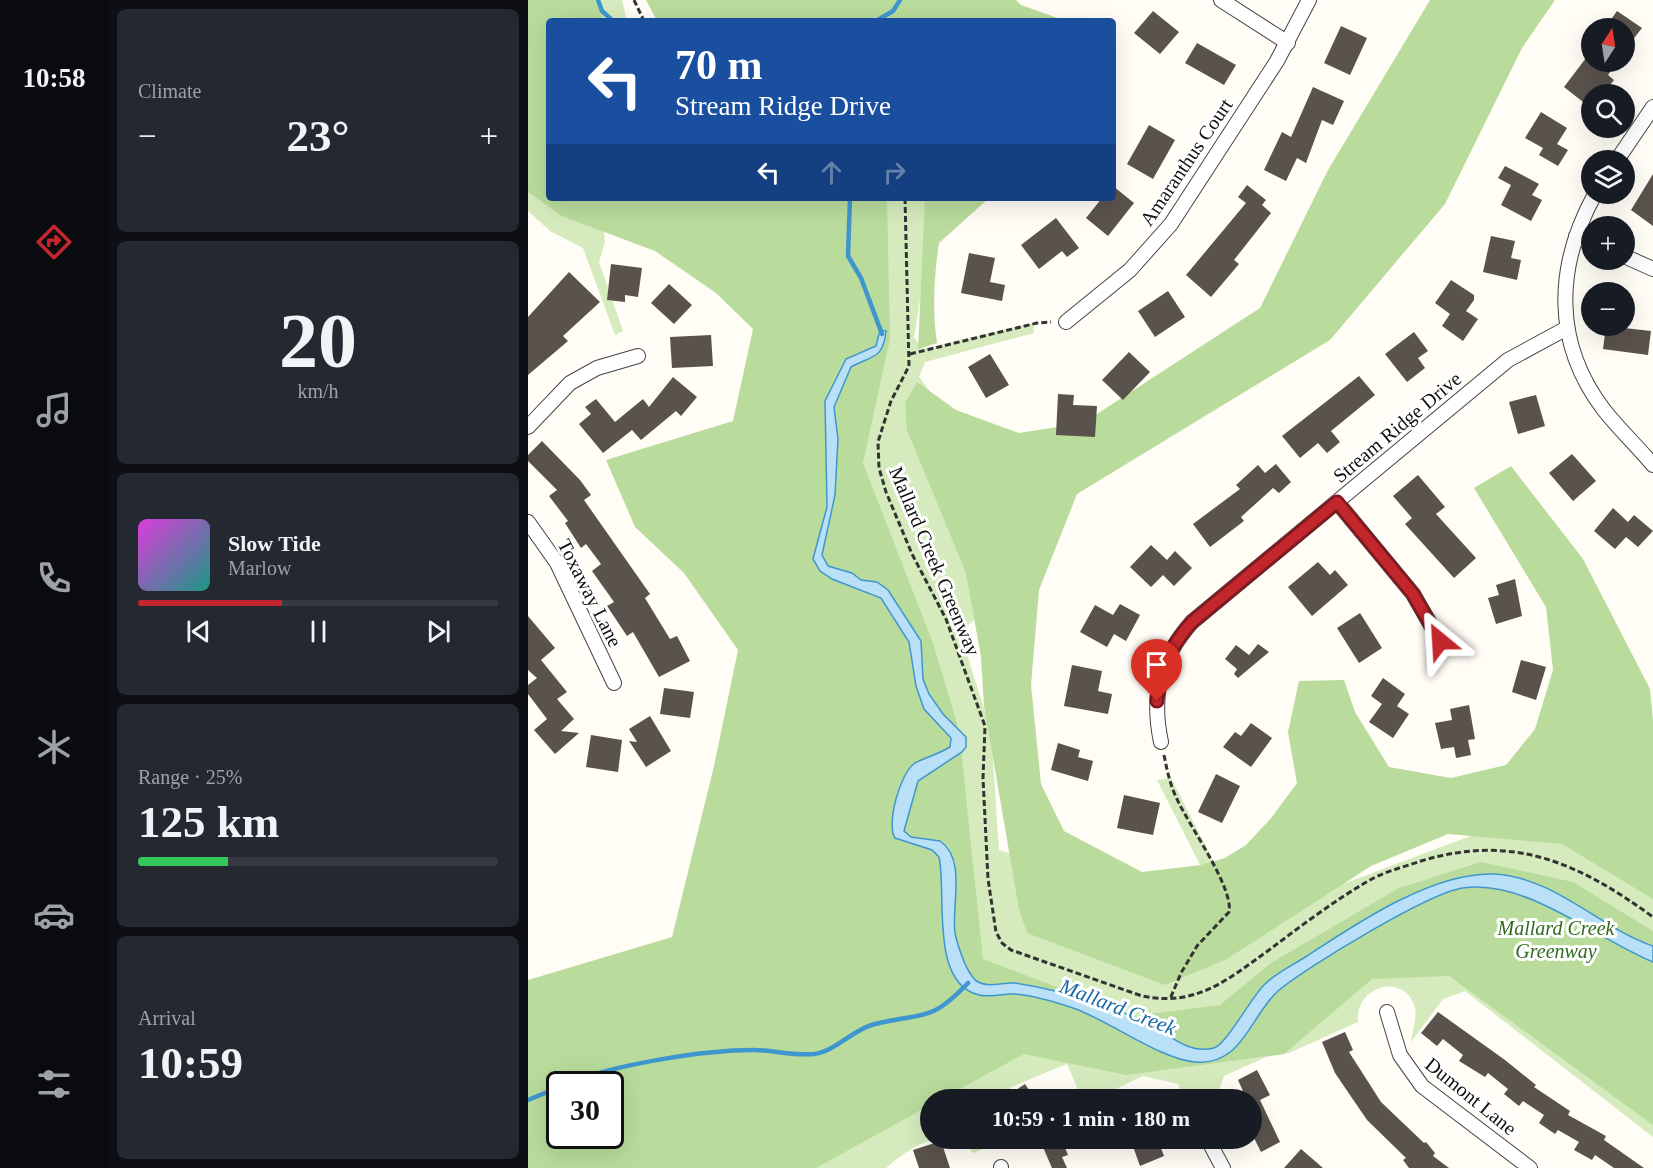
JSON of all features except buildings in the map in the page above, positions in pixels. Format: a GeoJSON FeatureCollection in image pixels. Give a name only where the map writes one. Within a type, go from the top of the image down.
{"type":"FeatureCollection","features":[{"type":"Feature","properties":{"kind":"street"},"geometry":{"type":"LineString","coordinates":[[1221,0],[1288,42]]}},
{"type":"Feature","properties":{"kind":"street","name":"Amaranthus Court"},"geometry":{"type":"LineString","coordinates":[[1066,322],[1130,270],[1171,224],[1288,42],[1309,0]]}},
{"type":"Feature","properties":{"kind":"street"},"geometry":{"type":"LineString","coordinates":[[1624,150],[1653,107]]}},
{"type":"Feature","properties":{"kind":"street"},"geometry":{"type":"LineString","coordinates":[[1590,204],[1576,236],[1567,264],[1565,290],[1567,328],[1578,365],[1592,392],[1604,410],[1653,465]]}},
{"type":"Feature","properties":{"kind":"street"},"geometry":{"type":"LineString","coordinates":[[1576,236],[1581,238]]}},
{"type":"Feature","properties":{"kind":"street"},"geometry":{"type":"LineString","coordinates":[[1635,261],[1653,268]]}},
{"type":"Feature","properties":{"kind":"street","name":"Stream Ridge Drive"},"geometry":{"type":"LineString","coordinates":[[1161,742],[1156,714],[1158,688],[1166,659],[1177,639],[1192,622],[1508,360],[1567,328]]}},
{"type":"Feature","properties":{"kind":"street"},"geometry":{"type":"LineString","coordinates":[[528,428],[570,383],[597,368],[638,356]]}},
{"type":"Feature","properties":{"kind":"street"},"geometry":{"type":"LineString","coordinates":[[1337,502],[1413,594],[1440,641]]}},
{"type":"Feature","properties":{"kind":"street","name":"Toxaway Lane"},"geometry":{"type":"LineString","coordinates":[[528,522],[557,563],[614,683]]}},
{"type":"Feature","properties":{"kind":"street","name":"Dumont Lane"},"geometry":{"type":"LineString","coordinates":[[1387,1012],[1400,1055],[1422,1086],[1530,1168]]}},
{"type":"Feature","properties":{"kind":"street"},"geometry":{"type":"LineString","coordinates":[[1213,1149],[1223,1168]]}},
{"type":"Feature","properties":{"kind":"path"},"geometry":{"type":"LineString","coordinates":[[634,0],[643,18]]}},
{"type":"Feature","properties":{"kind":"path","name":"Mallard Creek Greenway"},"geometry":{"type":"LineString","coordinates":[[905,201],[909,366],[891,401],[878,442],[879,468],[886,492],[912,554],[946,619],[985,726],[984,834],[988,879],[998,938],[1011,950],[1115,987],[1154,998],[1170,999],[1197,995],[1229,980],[1289,935],[1370,880],[1453,852],[1504,851],[1569,865],[1653,917]]}},
{"type":"Feature","properties":{"kind":"path"},"geometry":{"type":"LineString","coordinates":[[910,354],[1037,323],[1066,322]]}},
{"type":"Feature","properties":{"kind":"path"},"geometry":{"type":"LineString","coordinates":[[1161,742],[1176,797],[1219,877],[1230,906],[1229,912],[1197,946],[1180,973],[1170,999]]}},
{"type":"Feature","properties":{"kind":"green space"},"geometry":{"type":"Polygon","coordinates":[[[528,0],[622,0],[626,18],[546,18],[546,201],[601,201],[605,242],[599,262],[623,331],[615,335],[583,248],[550,231],[528,211],[528,0]]]}},
{"type":"Feature","properties":{"kind":"green space"},"geometry":{"type":"Polygon","coordinates":[[[528,0],[595,0],[603,18],[546,18],[546,201],[887,201],[890,339],[863,463],[933,643],[959,730],[983,959],[1133,1016],[1220,1005],[1271,963],[1399,888],[1481,862],[1573,882],[1653,931],[1653,1125],[1449,976],[1372,979],[1284,1054],[1126,1075],[1024,1054],[959,1089],[920,1089],[920,1111],[816,1168],[528,1168],[528,980],[672,937],[714,766],[738,650],[684,573],[635,527],[606,460],[733,421],[753,329],[716,293],[655,251],[562,216],[528,192],[528,0]]]}},
{"type":"Feature","properties":{"kind":"green space"},"geometry":{"type":"Polygon","coordinates":[[[646,0],[1016,0],[1021,5],[1058,18],[655,18],[646,0]]]}},
{"type":"Feature","properties":{"kind":"green space"},"geometry":{"type":"Polygon","coordinates":[[[1430,0],[1555,0],[1522,48],[1445,204],[1330,340],[1077,494],[1039,590],[1031,685],[1041,784],[1064,831],[1142,872],[1201,865],[1225,858],[1246,845],[1272,817],[1297,783],[1288,732],[1299,681],[1344,680],[1355,712],[1389,767],[1451,778],[1506,765],[1535,729],[1553,670],[1546,607],[1474,488],[1511,466],[1583,559],[1650,689],[1653,721],[1653,899],[1562,844],[1448,834],[1371,866],[1227,959],[1165,985],[1027,933],[1019,909],[984,706],[981,657],[966,573],[907,430],[905,403],[917,382],[956,410],[1019,433],[1083,423],[1260,308],[1328,170],[1430,0]]]}},
{"type":"Feature","properties":{"kind":"green space","name":"Mallard Creek Greenway"},"geometry":{"type":"Polygon","coordinates":[[[833,201],[936,201],[914,338],[923,349],[1033,323],[1034,333],[925,362],[919,377],[1054,553],[960,632],[991,731],[999,850],[1225,914],[1157,780],[1171,778],[1226,886],[1295,902],[1489,829],[1636,857],[1653,869],[1653,1137],[1465,991],[1443,999],[1411,1042],[1415,1008],[1410,997],[1402,990],[1382,987],[1372,991],[1364,999],[1359,1009],[1358,1022],[1289,1053],[1266,1057],[1224,1076],[1219,1089],[1180,1089],[1178,1084],[1143,1076],[1116,1089],[1078,1089],[1067,1064],[1010,1089],[920,1089],[920,1144],[886,1168],[712,1168],[989,998],[863,581],[833,201]]]}},
{"type":"Feature","properties":{"kind":"green space"},"geometry":{"type":"Polygon","coordinates":[[[925,201],[986,201],[939,243],[934,293],[937,343],[918,349],[925,201]]]}},
{"type":"Feature","properties":{"kind":"green space"},"geometry":{"type":"Polygon","coordinates":[[[970,1149],[982,1149],[974,1153],[970,1149]]]}},
{"type":"Feature","properties":{"kind":"water"},"geometry":{"type":"Polygon","coordinates":[[[880,330],[886,331],[882,347],[875,355],[851,367],[834,407],[838,439],[835,495],[822,555],[828,566],[852,573],[861,580],[877,582],[888,590],[921,641],[923,679],[929,694],[943,714],[966,737],[966,747],[962,752],[918,781],[904,831],[911,837],[940,841],[948,849],[953,859],[956,871],[955,933],[965,964],[976,981],[987,985],[1015,983],[1071,995],[1104,1005],[1143,1021],[1190,1047],[1214,1048],[1225,1038],[1270,980],[1349,929],[1422,890],[1471,875],[1495,874],[1517,877],[1538,884],[1633,938],[1653,946],[1653,962],[1536,901],[1511,892],[1487,888],[1463,888],[1446,893],[1397,916],[1314,965],[1268,1001],[1235,1048],[1211,1061],[1195,1062],[1166,1054],[1087,1014],[1066,1006],[1015,994],[979,995],[963,987],[953,973],[946,955],[939,857],[932,850],[895,838],[892,822],[896,799],[909,769],[915,763],[950,747],[951,738],[924,709],[916,686],[909,642],[881,598],[832,579],[820,571],[813,559],[827,507],[825,401],[846,359],[876,346],[880,330]]]}},
{"type":"Feature","properties":{"kind":"waterway","name":"Mallard Creek"},"geometry":{"type":"LineString","coordinates":[[598,0],[602,11],[610,18]]}},
{"type":"Feature","properties":{"kind":"waterway"},"geometry":{"type":"LineString","coordinates":[[881,18],[893,11],[900,0]]}},
{"type":"Feature","properties":{"kind":"waterway","name":"Mallard Creek"},"geometry":{"type":"LineString","coordinates":[[850,201],[848,256],[861,278],[882,334]]}},
{"type":"Feature","properties":{"kind":"waterway"},"geometry":{"type":"LineString","coordinates":[[608,1071],[658,1060],[733,1051],[814,1054],[830,1049],[859,1030],[875,1024],[926,1014],[935,1010],[944,1005],[968,983]]}},
{"type":"Feature","properties":{"kind":"waterway"},"geometry":{"type":"LineString","coordinates":[[528,1100],[546,1093]]}},
{"type":"Feature","properties":{"kind":"route"},"geometry":{"type":"LineString","coordinates":[[1157,701],[1161,671],[1166,659],[1177,639],[1192,622],[1337,502],[1413,594],[1440,641]]}}]}
